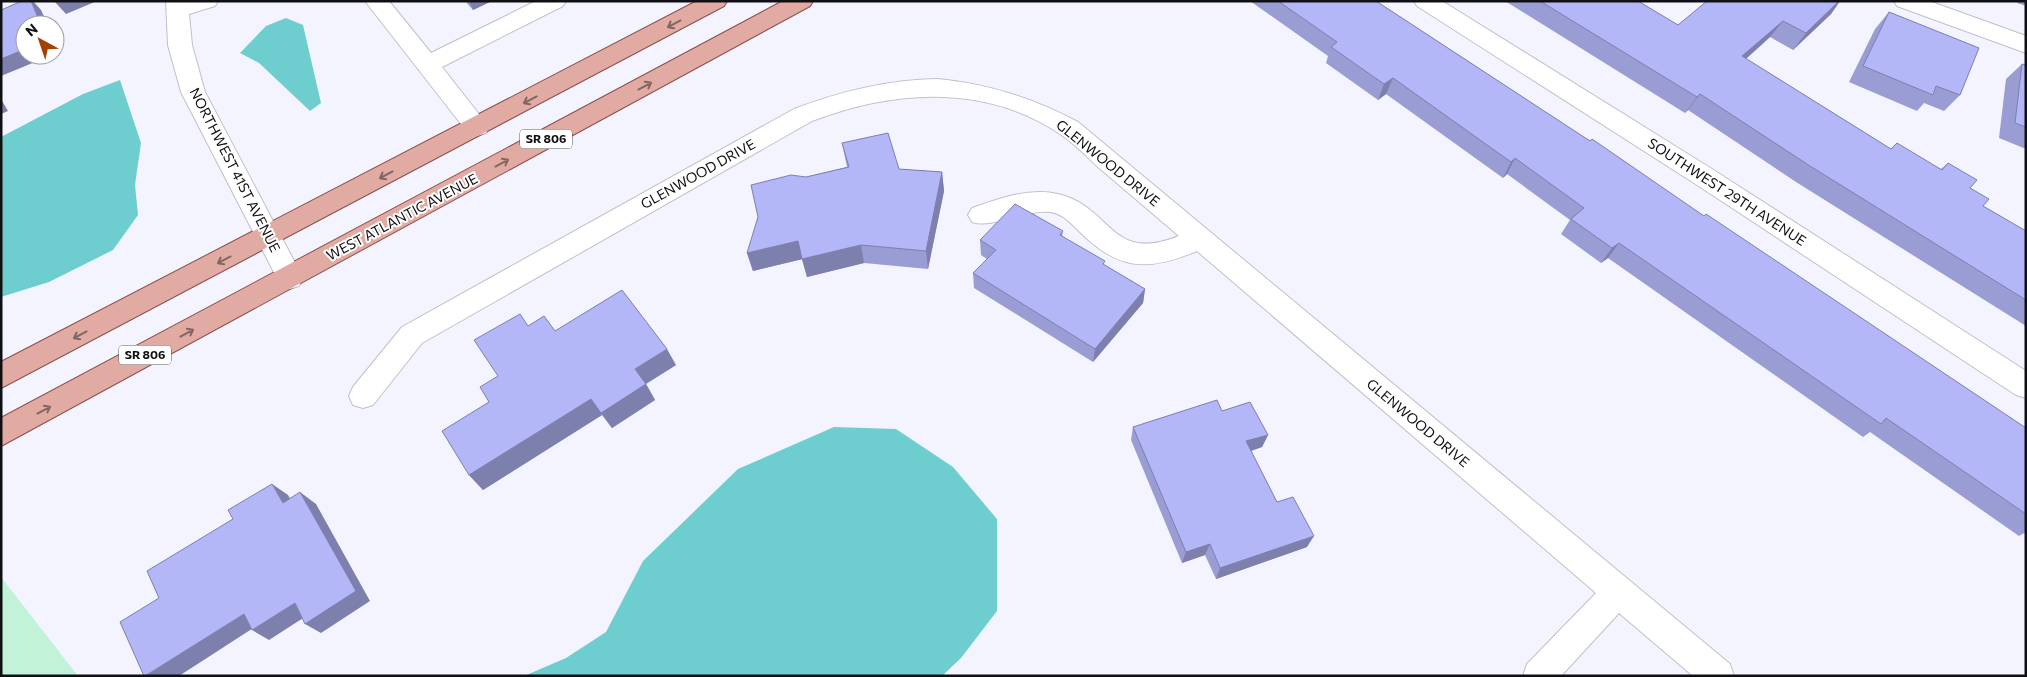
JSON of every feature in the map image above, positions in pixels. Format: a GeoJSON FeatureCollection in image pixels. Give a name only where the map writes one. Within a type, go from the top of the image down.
{"type":"FeatureCollection","features":[{"type":"Feature","properties":{"kind":"main road"},"geometry":{"type":"LineString","coordinates":[[1,376],[716,1]]}},
{"type":"Feature","properties":{"kind":"main road","name":"WEST ATLANTIC AVENUE"},"geometry":{"type":"LineString","coordinates":[[1,433],[802,1]]}},
{"type":"Feature","properties":{"kind":"street"},"geometry":{"type":"LineString","coordinates":[[177,5],[207,1]]}},
{"type":"Feature","properties":{"kind":"street"},"geometry":{"type":"LineString","coordinates":[[376,1],[477,127]]}},
{"type":"Feature","properties":{"kind":"street"},"geometry":{"type":"LineString","coordinates":[[428,65],[555,1]]}},
{"type":"Feature","properties":{"kind":"street","name":"SOUTHWEST 29TH AVENUE"},"geometry":{"type":"LineString","coordinates":[[1426,1],[1703,176],[2026,386]]}},
{"type":"Feature","properties":{"kind":"street"},"geometry":{"type":"LineString","coordinates":[[1905,1],[2026,45]]}},
{"type":"Feature","properties":{"kind":"street","name":"NORTHWEST 41ST AVENUE"},"geometry":{"type":"LineString","coordinates":[[177,5],[180,45],[193,92],[290,278]]}},
{"type":"Feature","properties":{"kind":"street","name":"GLENWOOD DRIVE"},"geometry":{"type":"LineString","coordinates":[[363,396],[412,335],[803,115],[824,106],[870,92],[917,87],[940,87],[986,93],[1029,107],[1069,128],[1718,676]]}},
{"type":"Feature","properties":{"kind":"street"},"geometry":{"type":"LineString","coordinates":[[981,215],[1019,205],[1045,202],[1060,204],[1075,212],[1103,240],[1126,252],[1144,257],[1160,255],[1199,238]]}},
{"type":"Feature","properties":{"kind":"street"},"geometry":{"type":"LineString","coordinates":[[1539,676],[1618,592]]}},
{"type":"Feature","properties":{"kind":"green space"},"geometry":{"type":"Polygon","coordinates":[[[1,577],[78,676],[1,676],[1,577]]]}},
{"type":"Feature","properties":{"kind":"water"},"geometry":{"type":"Polygon","coordinates":[[[286,18],[303,25],[321,103],[310,111],[259,63],[240,53],[266,26],[286,18]]]}},
{"type":"Feature","properties":{"kind":"water"},"geometry":{"type":"Polygon","coordinates":[[[120,80],[141,143],[135,185],[138,215],[113,250],[49,282],[1,297],[1,137],[83,94],[120,80]]]}},
{"type":"Feature","properties":{"kind":"water"},"geometry":{"type":"Polygon","coordinates":[[[834,427],[896,429],[953,467],[997,519],[997,611],[961,658],[942,676],[524,676],[566,658],[606,632],[643,561],[738,469],[834,427]]]}},
{"type":"Feature","properties":{"kind":"building"},"geometry":{"type":"Polygon","coordinates":[[[22,1],[31,1],[37,15],[15,15],[15,53],[1,59],[1,10],[22,1]]]}},
{"type":"Feature","properties":{"kind":"building"},"geometry":{"type":"Polygon","coordinates":[[[1278,1],[1376,1],[1590,141],[1592,139],[1704,216],[1706,214],[2026,428],[2026,514],[1886,418],[1881,424],[1619,243],[1612,248],[1571,219],[1584,208],[1515,158],[1511,162],[1393,78],[1384,84],[1331,47],[1337,42],[1278,1]]]}},
{"type":"Feature","properties":{"kind":"building"},"geometry":{"type":"Polygon","coordinates":[[[1540,1],[1638,1],[1678,25],[1707,1],[1839,1],[1806,33],[1783,21],[1742,56],[1891,149],[1897,143],[1942,170],[1948,163],[1977,180],[1970,188],[1989,199],[1983,206],[2026,231],[2026,300],[1810,166],[1700,94],[1697,97],[1540,1]]]}},
{"type":"Feature","properties":{"kind":"building"},"geometry":{"type":"Polygon","coordinates":[[[1889,12],[1979,48],[1960,95],[1936,86],[1933,95],[1863,66],[1889,12]]]}},
{"type":"Feature","properties":{"kind":"building"},"geometry":{"type":"Polygon","coordinates":[[[2022,64],[2026,65],[2026,127],[2015,123],[2022,64]]]}},
{"type":"Feature","properties":{"kind":"building"},"geometry":{"type":"Polygon","coordinates":[[[888,133],[899,169],[942,172],[926,251],[861,245],[802,259],[798,241],[747,253],[758,217],[751,185],[791,175],[806,177],[849,167],[842,143],[888,133]]]}},
{"type":"Feature","properties":{"kind":"building"},"geometry":{"type":"Polygon","coordinates":[[[1015,204],[1063,231],[1060,235],[1105,261],[1103,264],[1145,289],[1095,349],[973,273],[996,250],[980,240],[1015,204]]]}},
{"type":"Feature","properties":{"kind":"building"},"geometry":{"type":"Polygon","coordinates":[[[622,290],[667,349],[635,369],[646,384],[601,413],[591,399],[469,475],[442,431],[489,402],[480,387],[498,376],[474,340],[520,314],[528,326],[544,316],[555,331],[622,290]]]}},
{"type":"Feature","properties":{"kind":"building"},"geometry":{"type":"Polygon","coordinates":[[[1217,400],[1222,411],[1250,402],[1268,435],[1246,441],[1277,502],[1293,497],[1314,536],[1220,568],[1210,544],[1186,552],[1133,427],[1217,400]]]}},
{"type":"Feature","properties":{"kind":"building"},"geometry":{"type":"Polygon","coordinates":[[[272,484],[283,503],[300,492],[356,591],[305,624],[295,603],[252,630],[244,614],[144,676],[120,622],[159,598],[147,571],[233,519],[228,510],[272,484]]]}}]}
